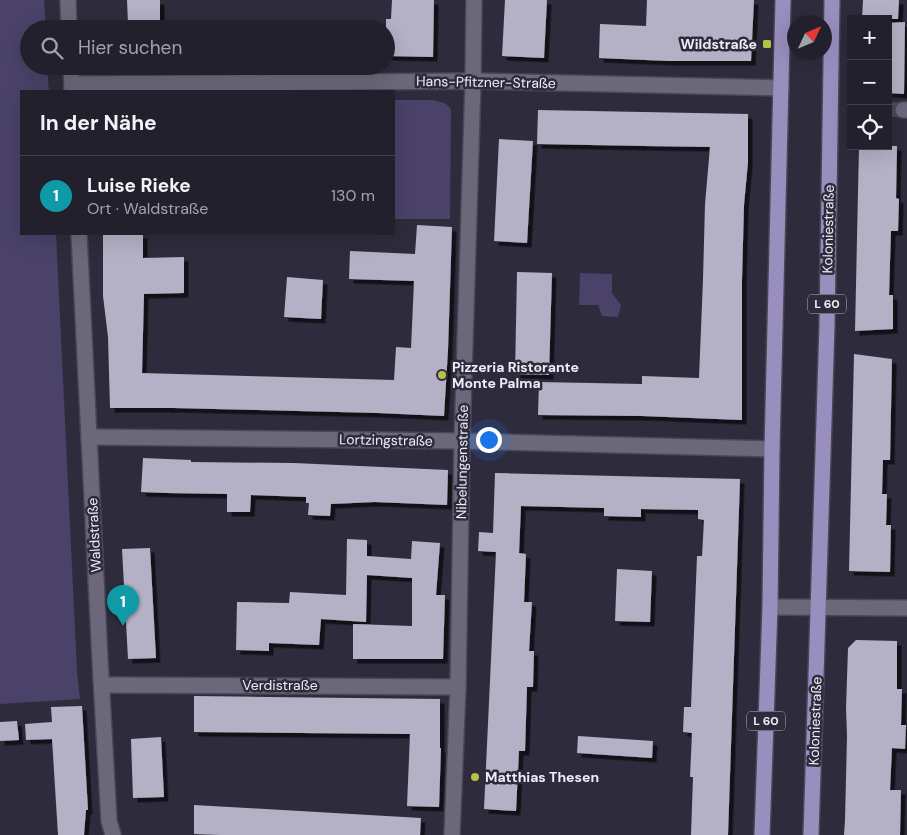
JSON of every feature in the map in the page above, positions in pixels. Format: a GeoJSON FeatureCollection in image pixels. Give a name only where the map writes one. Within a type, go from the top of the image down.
{"type":"FeatureCollection","features":[{"type":"Feature","properties":{"kind":"main road","name":"L 60"},"geometry":{"type":"LineString","coordinates":[[762,835],[770,607],[783,0]]}},
{"type":"Feature","properties":{"kind":"main road","name":"Koloniestraße"},"geometry":{"type":"LineString","coordinates":[[811,835],[827,325],[832,0]]}},
{"type":"Feature","properties":{"kind":"street"},"geometry":{"type":"LineString","coordinates":[[68,0],[69,20]]}},
{"type":"Feature","properties":{"kind":"street","name":"Nibelungenstraße"},"geometry":{"type":"LineString","coordinates":[[452,835],[458,686],[462,441],[474,0]]}},
{"type":"Feature","properties":{"kind":"street"},"geometry":{"type":"LineString","coordinates":[[71,75],[72,88]]}},
{"type":"Feature","properties":{"kind":"street","name":"Hans-Pfitzner-Straße"},"geometry":{"type":"LineString","coordinates":[[72,88],[473,81],[781,88]]}},
{"type":"Feature","properties":{"kind":"street","name":"Waldstraße"},"geometry":{"type":"LineString","coordinates":[[79,235],[109,821],[113,835]]}},
{"type":"Feature","properties":{"kind":"street","name":"Lortzingstraße"},"geometry":{"type":"LineString","coordinates":[[89,437],[462,441],[772,449]]}},
{"type":"Feature","properties":{"kind":"street"},"geometry":{"type":"LineString","coordinates":[[770,607],[907,608]]}},
{"type":"Feature","properties":{"kind":"street","name":"Verdistraße"},"geometry":{"type":"LineString","coordinates":[[102,685],[458,686]]}},
{"type":"Feature","properties":{"kind":"shaded area"},"geometry":{"type":"Polygon","coordinates":[[[0,0],[44,0],[45,20],[20,20],[20,75],[48,75],[49,90],[20,90],[20,235],[56,235],[77,671],[80,699],[0,704],[0,0]]]}},
{"type":"Feature","properties":{"kind":"shaded area"},"geometry":{"type":"Polygon","coordinates":[[[395,100],[433,100],[445,103],[451,109],[450,219],[395,219],[395,100]]]}},
{"type":"Feature","properties":{"kind":"shaded area"},"geometry":{"type":"Polygon","coordinates":[[[580,273],[612,274],[612,293],[621,305],[618,317],[602,316],[598,305],[579,305],[580,273]]]}},
{"type":"Feature","properties":{"kind":"building"},"geometry":{"type":"Polygon","coordinates":[[[127,0],[160,0],[160,20],[128,20],[127,0]]]}},
{"type":"Feature","properties":{"kind":"building"},"geometry":{"type":"Polygon","coordinates":[[[392,0],[434,0],[433,57],[395,56],[395,20],[386,20],[391,19],[392,0]]]}},
{"type":"Feature","properties":{"kind":"building"},"geometry":{"type":"Polygon","coordinates":[[[505,0],[547,0],[544,58],[502,56],[505,0]]]}},
{"type":"Feature","properties":{"kind":"building"},"geometry":{"type":"Polygon","coordinates":[[[647,0],[754,0],[751,61],[669,61],[599,58],[600,24],[646,26],[647,0]]]}},
{"type":"Feature","properties":{"kind":"building"},"geometry":{"type":"Polygon","coordinates":[[[863,0],[899,0],[898,19],[892,19],[892,15],[862,15],[863,0]]]}},
{"type":"Feature","properties":{"kind":"building"},"geometry":{"type":"Polygon","coordinates":[[[905,22],[904,94],[892,93],[892,23],[905,22]]]}},
{"type":"Feature","properties":{"kind":"building"},"geometry":{"type":"Polygon","coordinates":[[[538,110],[748,114],[748,162],[744,205],[742,280],[742,420],[642,416],[538,415],[539,382],[642,384],[642,376],[699,378],[705,204],[710,147],[537,144],[538,110]]]}},
{"type":"Feature","properties":{"kind":"building"},"geometry":{"type":"Polygon","coordinates":[[[499,139],[533,141],[527,243],[494,241],[499,139]]]}},
{"type":"Feature","properties":{"kind":"building"},"geometry":{"type":"Polygon","coordinates":[[[892,146],[897,146],[896,198],[899,199],[898,231],[891,231],[889,295],[893,295],[893,329],[855,331],[859,150],[892,150],[892,146]]]}},
{"type":"Feature","properties":{"kind":"building"},"geometry":{"type":"Polygon","coordinates":[[[417,225],[452,227],[444,416],[174,408],[110,408],[108,337],[103,296],[103,235],[143,235],[143,258],[184,257],[184,293],[144,294],[142,373],[394,380],[396,347],[411,348],[414,281],[349,279],[350,251],[415,254],[417,225]]]}},
{"type":"Feature","properties":{"kind":"building"},"geometry":{"type":"Polygon","coordinates":[[[517,272],[552,273],[549,375],[515,374],[517,272]]]}},
{"type":"Feature","properties":{"kind":"building"},"geometry":{"type":"Polygon","coordinates":[[[287,277],[323,280],[321,319],[284,317],[287,277]]]}},
{"type":"Feature","properties":{"kind":"building"},"geometry":{"type":"Polygon","coordinates":[[[854,354],[892,359],[890,460],[883,460],[882,494],[887,494],[886,525],[891,525],[890,572],[849,571],[854,354]]]}},
{"type":"Feature","properties":{"kind":"building"},"geometry":{"type":"Polygon","coordinates":[[[143,458],[191,460],[191,462],[294,463],[448,470],[447,505],[375,502],[331,504],[330,516],[308,515],[309,503],[306,503],[306,497],[251,495],[250,512],[227,512],[227,494],[141,492],[143,458]]]}},
{"type":"Feature","properties":{"kind":"building"},"geometry":{"type":"Polygon","coordinates":[[[495,473],[740,479],[728,835],[691,835],[693,777],[690,777],[692,733],[683,732],[684,707],[691,707],[697,556],[702,556],[704,520],[698,519],[698,510],[641,509],[641,517],[604,516],[604,508],[521,506],[519,553],[526,554],[524,602],[532,602],[529,651],[534,651],[533,687],[527,687],[525,751],[519,751],[516,811],[484,809],[496,552],[478,551],[479,532],[493,533],[495,473]]]}},
{"type":"Feature","properties":{"kind":"building"},"geometry":{"type":"Polygon","coordinates":[[[347,539],[367,540],[367,556],[411,559],[412,541],[440,543],[436,595],[445,595],[443,659],[353,659],[353,624],[412,626],[412,578],[367,575],[366,622],[321,619],[319,645],[269,643],[269,651],[236,650],[237,602],[289,603],[290,592],[346,595],[347,539]]]}},
{"type":"Feature","properties":{"kind":"building"},"geometry":{"type":"Polygon","coordinates":[[[150,548],[156,658],[128,659],[122,549],[150,548]]]}},
{"type":"Feature","properties":{"kind":"building"},"geometry":{"type":"Polygon","coordinates":[[[617,569],[652,571],[650,622],[615,621],[617,569]]]}},
{"type":"Feature","properties":{"kind":"building"},"geometry":{"type":"Polygon","coordinates":[[[856,640],[897,641],[897,689],[902,689],[901,725],[906,725],[905,749],[892,748],[890,790],[901,790],[900,835],[844,835],[848,648],[856,640]]]}},
{"type":"Feature","properties":{"kind":"building"},"geometry":{"type":"Polygon","coordinates":[[[194,696],[440,699],[439,807],[407,806],[410,734],[194,732],[194,696]]]}},
{"type":"Feature","properties":{"kind":"building"},"geometry":{"type":"Polygon","coordinates":[[[82,706],[88,810],[86,810],[84,835],[58,835],[52,739],[26,740],[25,724],[52,722],[51,707],[82,706]]]}},
{"type":"Feature","properties":{"kind":"building"},"geometry":{"type":"Polygon","coordinates":[[[17,721],[19,740],[0,741],[0,722],[17,721]]]}},
{"type":"Feature","properties":{"kind":"building"},"geometry":{"type":"Polygon","coordinates":[[[578,736],[653,741],[652,758],[577,753],[578,736]]]}},
{"type":"Feature","properties":{"kind":"building"},"geometry":{"type":"Polygon","coordinates":[[[161,737],[164,797],[133,798],[131,739],[161,737]]]}},
{"type":"Feature","properties":{"kind":"building"},"geometry":{"type":"Polygon","coordinates":[[[194,805],[421,818],[420,835],[194,834],[194,805]]]}},
{"type":"Feature","properties":{"kind":"tunnel"},"geometry":{"type":"LineString","coordinates":[[892,109],[903,110]]}},
{"type":"Feature","properties":{"kind":"place","name":"Wildstraße"},"geometry":{"type":"Point","coordinates":[767,44]}},
{"type":"Feature","properties":{"kind":"place","name":"Pizzeria Ristorante Monte Palma"},"geometry":{"type":"Point","coordinates":[442,375]}},
{"type":"Feature","properties":{"kind":"place","name":"Luise Rieke"},"geometry":{"type":"Point","coordinates":[123,626]}},
{"type":"Feature","properties":{"kind":"place","name":"Matthias Thesen"},"geometry":{"type":"Point","coordinates":[475,777]}}]}
